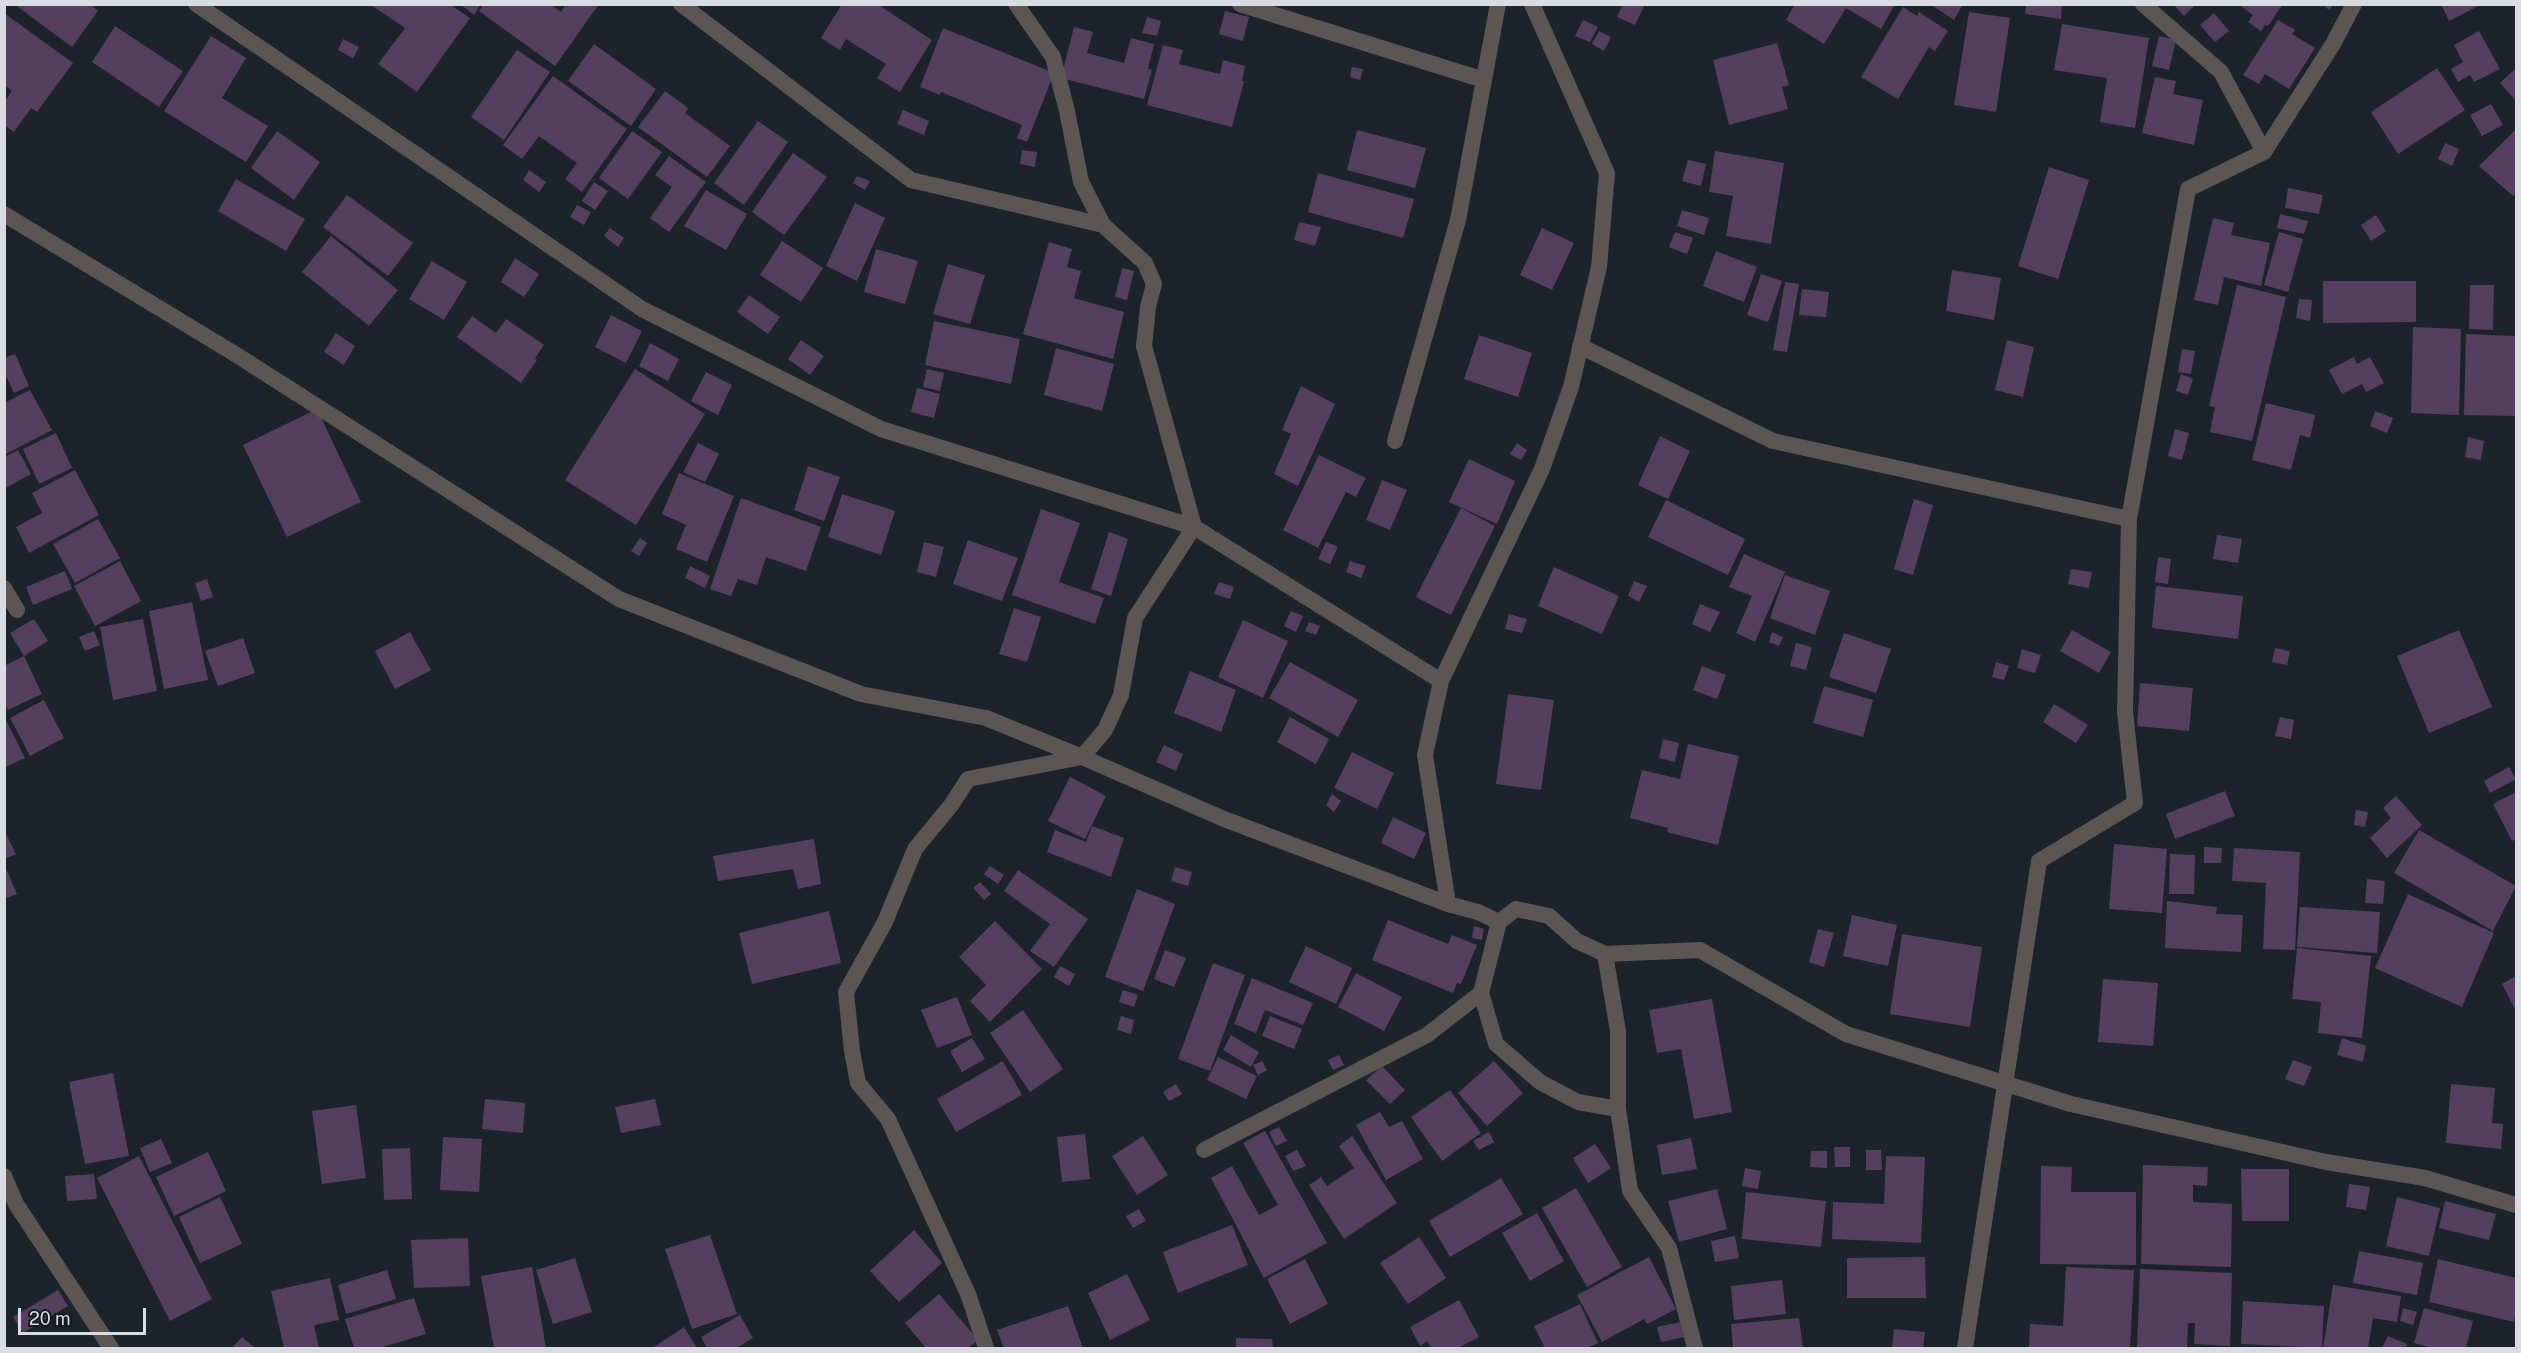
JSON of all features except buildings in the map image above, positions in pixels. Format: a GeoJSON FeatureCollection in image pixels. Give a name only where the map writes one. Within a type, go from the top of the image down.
{"type":"FeatureCollection","features":[{"type":"Feature","properties":{"kind":"street"},"geometry":{"type":"LineString","coordinates":[[196,4],[642,309],[881,429],[1194,527],[1441,681]]}},
{"type":"Feature","properties":{"kind":"street"},"geometry":{"type":"LineString","coordinates":[[681,4],[911,180],[1103,225]]}},
{"type":"Feature","properties":{"kind":"street"},"geometry":{"type":"LineString","coordinates":[[986,1348],[968,1294],[888,1119],[858,1083],[846,992],[885,922],[915,849],[952,804],[968,779],[1082,757],[1105,730],[1121,695],[1135,618],[1194,527],[1144,346],[1148,307],[1154,284],[1145,263],[1103,225],[1081,182],[1067,111],[1053,57],[1016,4]]}},
{"type":"Feature","properties":{"kind":"street"},"geometry":{"type":"LineString","coordinates":[[1240,4],[1484,80]]}},
{"type":"Feature","properties":{"kind":"street"},"geometry":{"type":"LineString","coordinates":[[1395,441],[1458,220],[1498,4]]}},
{"type":"Feature","properties":{"kind":"street"},"geometry":{"type":"LineString","coordinates":[[1448,904],[1425,755],[1441,681],[1542,469],[1571,387],[1599,267],[1607,173],[1532,4]]}},
{"type":"Feature","properties":{"kind":"street"},"geometry":{"type":"LineString","coordinates":[[2143,4],[2221,72],[2265,152]]}},
{"type":"Feature","properties":{"kind":"street"},"geometry":{"type":"LineString","coordinates":[[1965,1348],[2039,861],[2135,803],[2125,712],[2129,519],[2188,189],[2265,152],[2333,44],[2354,4]]}},
{"type":"Feature","properties":{"kind":"street"},"geometry":{"type":"LineString","coordinates":[[4,214],[235,354],[619,599],[861,694],[986,718],[1224,819],[1448,904],[1478,912],[1499,922]]}},
{"type":"Feature","properties":{"kind":"street"},"geometry":{"type":"LineString","coordinates":[[1580,346],[1773,441],[2129,519]]}},
{"type":"Feature","properties":{"kind":"street"},"geometry":{"type":"LineString","coordinates":[[4,588],[17,610]]}},
{"type":"Feature","properties":{"kind":"street"},"geometry":{"type":"LineString","coordinates":[[1618,1109],[1578,1102],[1540,1082],[1496,1044],[1480,993],[1499,922],[1516,909],[1549,916],[1577,941],[1605,954],[1700,950],[1846,1034],[2071,1104],[2326,1162],[2425,1178],[2517,1205]]}},
{"type":"Feature","properties":{"kind":"street"},"geometry":{"type":"LineString","coordinates":[[1605,954],[1618,1031],[1618,1109],[1630,1191],[1668,1248],[1695,1348]]}},
{"type":"Feature","properties":{"kind":"street"},"geometry":{"type":"LineString","coordinates":[[1204,1150],[1427,1035],[1480,993]]}},
{"type":"Feature","properties":{"kind":"street"},"geometry":{"type":"LineString","coordinates":[[4,1176],[16,1204],[111,1348]]}}]}
